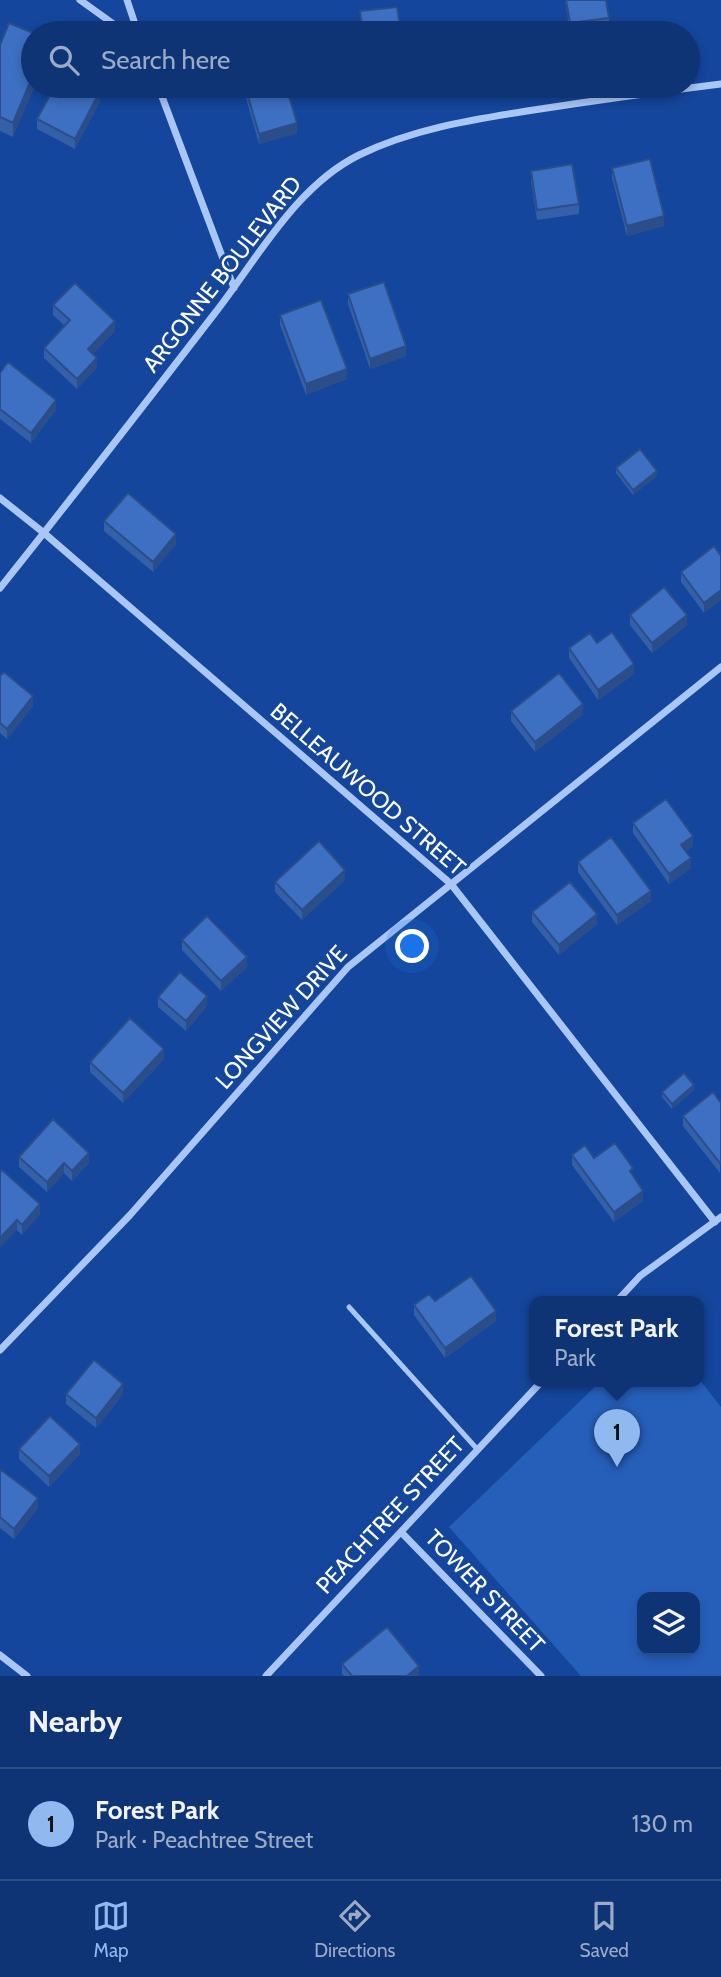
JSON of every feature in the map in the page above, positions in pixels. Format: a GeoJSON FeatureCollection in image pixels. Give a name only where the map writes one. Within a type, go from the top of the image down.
{"type":"FeatureCollection","features":[{"type":"Feature","properties":{"kind":"street"},"geometry":{"type":"LineString","coordinates":[[80,0],[109,21]]}},
{"type":"Feature","properties":{"kind":"street"},"geometry":{"type":"LineString","coordinates":[[127,0],[134,21]]}},
{"type":"Feature","properties":{"kind":"street","name":"ARGONNE BOULEVARD"},"geometry":{"type":"LineString","coordinates":[[700,87],[721,84]]}},
{"type":"Feature","properties":{"kind":"street"},"geometry":{"type":"LineString","coordinates":[[163,98],[234,288]]}},
{"type":"Feature","properties":{"kind":"street","name":"ARGONNE BOULEVARD"},"geometry":{"type":"LineString","coordinates":[[0,588],[298,203],[325,176],[358,155],[408,135],[472,120],[609,98]]}},
{"type":"Feature","properties":{"kind":"street","name":"BELLEAUWOOD STREET"},"geometry":{"type":"LineString","coordinates":[[0,498],[451,884],[718,1220]]}},
{"type":"Feature","properties":{"kind":"street","name":"LONGVIEW DRIVE"},"geometry":{"type":"LineString","coordinates":[[0,1350],[130,1215],[348,967],[721,667]]}},
{"type":"Feature","properties":{"kind":"street"},"geometry":{"type":"LineString","coordinates":[[622,1296],[640,1276],[718,1220]]}},
{"type":"Feature","properties":{"kind":"street","name":"PEACHTREE STREET"},"geometry":{"type":"LineString","coordinates":[[266,1676],[536,1387]]}},
{"type":"Feature","properties":{"kind":"street","name":"TOWER STREET"},"geometry":{"type":"LineString","coordinates":[[401,1532],[541,1676]]}},
{"type":"Feature","properties":{"kind":"street"},"geometry":{"type":"LineString","coordinates":[[0,1655],[27,1676]]}},
{"type":"Feature","properties":{"kind":"lane"},"geometry":{"type":"LineString","coordinates":[[349,1307],[478,1450]]}},
{"type":"Feature","properties":{"kind":"shaded area"},"geometry":{"type":"Polygon","coordinates":[[[704,1385],[721,1407],[721,1676],[581,1676],[449,1527],[595,1387],[704,1385]]]}},
{"type":"Feature","properties":{"kind":"building"},"geometry":{"type":"Polygon","coordinates":[[[566,0],[606,0],[609,18],[570,21],[566,0]]]}},
{"type":"Feature","properties":{"kind":"building"},"geometry":{"type":"Polygon","coordinates":[[[397,7],[399,21],[361,21],[360,11],[397,7]]]}},
{"type":"Feature","properties":{"kind":"building"},"geometry":{"type":"Polygon","coordinates":[[[9,23],[21,28],[21,98],[23,98],[13,123],[0,117],[0,45],[9,23]]]}},
{"type":"Feature","properties":{"kind":"building"},"geometry":{"type":"Polygon","coordinates":[[[48,98],[96,98],[75,139],[37,119],[48,98]]]}},
{"type":"Feature","properties":{"kind":"building"},"geometry":{"type":"Polygon","coordinates":[[[248,98],[290,98],[297,123],[259,134],[248,98]]]}},
{"type":"Feature","properties":{"kind":"building"},"geometry":{"type":"Polygon","coordinates":[[[650,159],[664,216],[627,226],[612,168],[650,159]]]}},
{"type":"Feature","properties":{"kind":"building"},"geometry":{"type":"Polygon","coordinates":[[[572,164],[579,204],[537,210],[531,171],[572,164]]]}},
{"type":"Feature","properties":{"kind":"building"},"geometry":{"type":"Polygon","coordinates":[[[384,282],[406,346],[370,359],[348,294],[384,282]]]}},
{"type":"Feature","properties":{"kind":"building"},"geometry":{"type":"Polygon","coordinates":[[[75,283],[115,321],[88,349],[97,358],[77,379],[44,348],[70,320],[53,305],[75,283]]]}},
{"type":"Feature","properties":{"kind":"building"},"geometry":{"type":"Polygon","coordinates":[[[321,300],[347,369],[306,384],[280,315],[321,300]]]}},
{"type":"Feature","properties":{"kind":"building"},"geometry":{"type":"Polygon","coordinates":[[[8,362],[56,400],[31,433],[0,409],[0,373],[8,362]]]}},
{"type":"Feature","properties":{"kind":"building"},"geometry":{"type":"Polygon","coordinates":[[[640,449],[657,471],[633,490],[616,468],[640,449]]]}},
{"type":"Feature","properties":{"kind":"building"},"geometry":{"type":"Polygon","coordinates":[[[128,493],[176,534],[153,562],[104,521],[128,493]]]}},
{"type":"Feature","properties":{"kind":"building"},"geometry":{"type":"Polygon","coordinates":[[[714,546],[721,556],[721,590],[704,603],[681,572],[714,546]]]}},
{"type":"Feature","properties":{"kind":"building"},"geometry":{"type":"Polygon","coordinates":[[[664,587],[687,615],[652,643],[630,615],[664,587]]]}},
{"type":"Feature","properties":{"kind":"building"},"geometry":{"type":"Polygon","coordinates":[[[612,632],[634,664],[598,690],[569,648],[590,633],[597,643],[612,632]]]}},
{"type":"Feature","properties":{"kind":"building"},"geometry":{"type":"Polygon","coordinates":[[[4,672],[33,696],[7,729],[0,723],[0,676],[4,672]]]}},
{"type":"Feature","properties":{"kind":"building"},"geometry":{"type":"Polygon","coordinates":[[[559,673],[583,704],[535,742],[511,711],[559,673]]]}},
{"type":"Feature","properties":{"kind":"building"},"geometry":{"type":"Polygon","coordinates":[[[666,799],[693,836],[681,845],[691,858],[669,874],[633,823],[666,799]]]}},
{"type":"Feature","properties":{"kind":"building"},"geometry":{"type":"Polygon","coordinates":[[[611,837],[651,891],[617,915],[578,862],[611,837]]]}},
{"type":"Feature","properties":{"kind":"building"},"geometry":{"type":"Polygon","coordinates":[[[319,841],[345,870],[302,910],[275,882],[319,841]]]}},
{"type":"Feature","properties":{"kind":"building"},"geometry":{"type":"Polygon","coordinates":[[[570,882],[597,914],[559,945],[532,912],[570,882]]]}},
{"type":"Feature","properties":{"kind":"building"},"geometry":{"type":"Polygon","coordinates":[[[207,916],[247,957],[221,981],[182,940],[207,916]]]}},
{"type":"Feature","properties":{"kind":"building"},"geometry":{"type":"Polygon","coordinates":[[[180,972],[207,996],[186,1021],[158,997],[180,972]]]}},
{"type":"Feature","properties":{"kind":"building"},"geometry":{"type":"Polygon","coordinates":[[[130,1018],[164,1049],[123,1093],[90,1062],[130,1018]]]}},
{"type":"Feature","properties":{"kind":"building"},"geometry":{"type":"Polygon","coordinates":[[[684,1073],[694,1085],[672,1104],[662,1092],[684,1073]]]}},
{"type":"Feature","properties":{"kind":"building"},"geometry":{"type":"Polygon","coordinates":[[[713,1092],[721,1103],[720,1163],[683,1116],[713,1092]]]}},
{"type":"Feature","properties":{"kind":"building"},"geometry":{"type":"Polygon","coordinates":[[[53,1119],[89,1153],[72,1171],[64,1163],[47,1182],[19,1157],[53,1119]]]}},
{"type":"Feature","properties":{"kind":"building"},"geometry":{"type":"Polygon","coordinates":[[[615,1143],[633,1168],[630,1171],[643,1191],[614,1212],[572,1155],[585,1145],[594,1158],[615,1143]]]}},
{"type":"Feature","properties":{"kind":"building"},"geometry":{"type":"Polygon","coordinates":[[[2,1170],[40,1204],[22,1225],[17,1220],[0,1238],[0,1173],[2,1170]]]}},
{"type":"Feature","properties":{"kind":"building"},"geometry":{"type":"Polygon","coordinates":[[[471,1276],[496,1311],[445,1348],[414,1305],[429,1294],[435,1301],[471,1276]]]}},
{"type":"Feature","properties":{"kind":"building"},"geometry":{"type":"Polygon","coordinates":[[[94,1360],[123,1384],[96,1418],[66,1394],[94,1360]]]}},
{"type":"Feature","properties":{"kind":"building"},"geometry":{"type":"Polygon","coordinates":[[[50,1416],[80,1444],[49,1476],[19,1449],[50,1416]]]}},
{"type":"Feature","properties":{"kind":"building"},"geometry":{"type":"Polygon","coordinates":[[[0,1469],[38,1498],[14,1529],[0,1517],[0,1469]]]}},
{"type":"Feature","properties":{"kind":"building"},"geometry":{"type":"Polygon","coordinates":[[[387,1627],[419,1666],[407,1676],[352,1676],[342,1664],[387,1627]]]}},
{"type":"Feature","properties":{"kind":"place","name":"Forest Park"},"geometry":{"type":"Point","coordinates":[617,1467]}}]}
